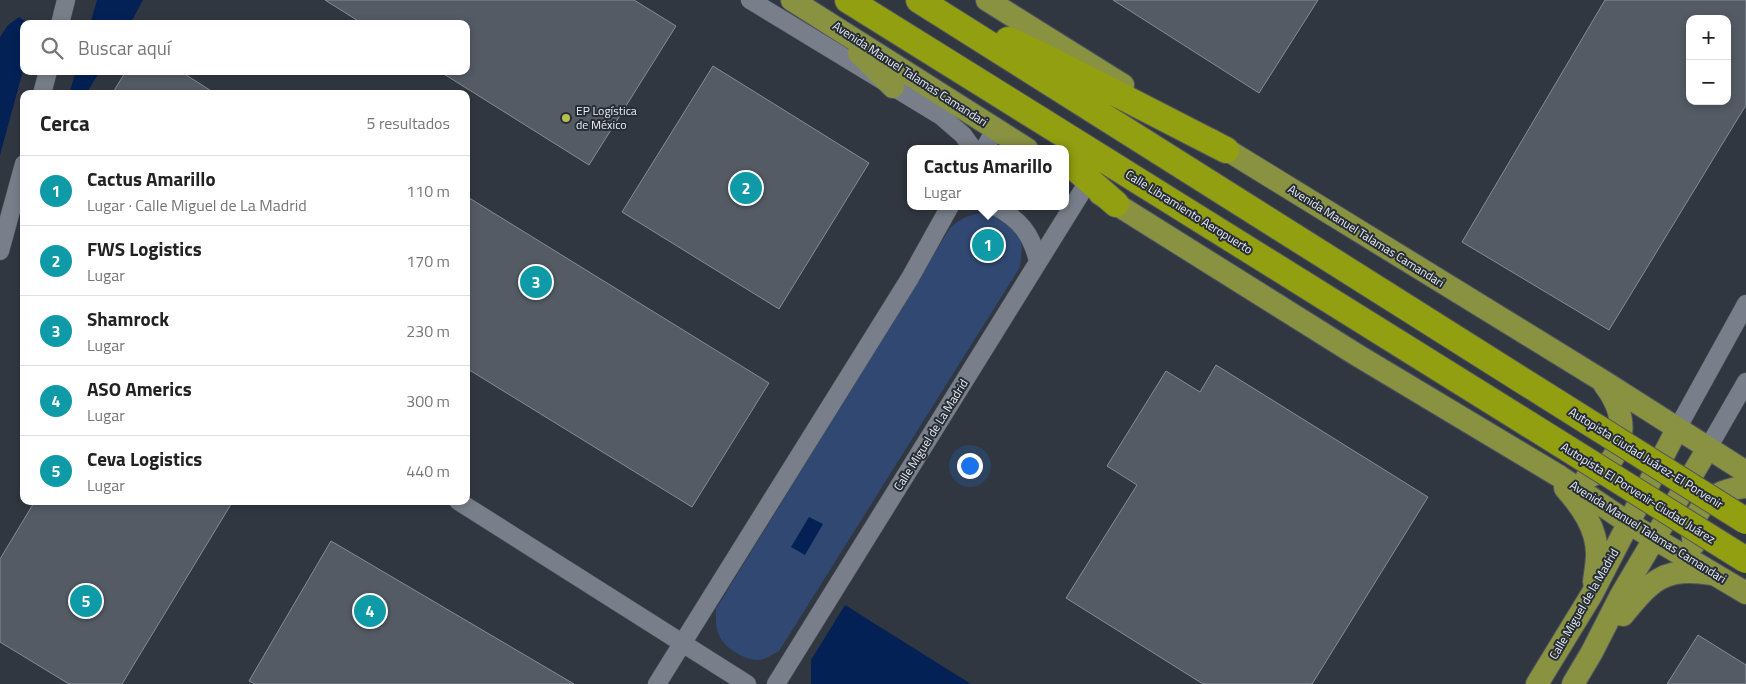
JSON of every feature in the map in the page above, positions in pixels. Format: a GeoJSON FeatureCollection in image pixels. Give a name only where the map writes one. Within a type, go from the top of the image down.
{"type":"FeatureCollection","features":[{"type":"Feature","properties":{"kind":"highway","name":"Calle Libramiento Aeropuerto"},"geometry":{"type":"LineString","coordinates":[[848,0],[1530,425]]}},
{"type":"Feature","properties":{"kind":"highway"},"geometry":{"type":"LineString","coordinates":[[925,3],[1043,56],[1226,150]]}},
{"type":"Feature","properties":{"kind":"highway","name":"Autopista Ciudad Juárez-El Porvenir"},"geometry":{"type":"LineString","coordinates":[[925,3],[1746,521]]}},
{"type":"Feature","properties":{"kind":"highway"},"geometry":{"type":"LineString","coordinates":[[967,73],[1048,145]]}},
{"type":"Feature","properties":{"kind":"highway"},"geometry":{"type":"LineString","coordinates":[[1069,163],[1116,204]]}},
{"type":"Feature","properties":{"kind":"highway","name":"Autopista El Porvenir-Ciudad Juárez"},"geometry":{"type":"LineString","coordinates":[[1530,425],[1746,560]]}},
{"type":"Feature","properties":{"kind":"main road","name":"Avenida Manuel Talamas Camandari"},"geometry":{"type":"LineString","coordinates":[[792,0],[1021,145]]}},
{"type":"Feature","properties":{"kind":"main road","name":"Avenida Manuel Talamas Camandari"},"geometry":{"type":"LineString","coordinates":[[987,0],[1226,150],[1603,381],[1746,472]]}},
{"type":"Feature","properties":{"kind":"main road"},"geometry":{"type":"LineString","coordinates":[[817,15],[893,87]]}},
{"type":"Feature","properties":{"kind":"main road","name":"Avenida Manuel Talamas Camandari"},"geometry":{"type":"LineString","coordinates":[[1069,175],[1357,355],[1553,473],[1630,524],[1746,593]]}},
{"type":"Feature","properties":{"kind":"main road"},"geometry":{"type":"LineString","coordinates":[[1553,473],[1576,478],[1592,476],[1608,465],[1616,452],[1623,428],[1612,395],[1603,381]]}},
{"type":"Feature","properties":{"kind":"main road","name":"Calle Miguel de la Madrid"},"geometry":{"type":"LineString","coordinates":[[1537,684],[1592,594],[1630,524],[1676,429]]}},
{"type":"Feature","properties":{"kind":"main road"},"geometry":{"type":"LineString","coordinates":[[1573,684],[1592,652],[1621,595],[1708,448]]}},
{"type":"Feature","properties":{"kind":"main road"},"geometry":{"type":"LineString","coordinates":[[1553,473],[1588,519],[1594,532],[1597,554],[1592,594]]}},
{"type":"Feature","properties":{"kind":"main road"},"geometry":{"type":"LineString","coordinates":[[1711,572],[1694,545],[1692,536],[1698,513],[1715,496],[1726,491],[1746,488]]}},
{"type":"Feature","properties":{"kind":"main road"},"geometry":{"type":"LineString","coordinates":[[1592,652],[1645,588],[1655,581],[1678,572],[1711,572]]}},
{"type":"Feature","properties":{"kind":"street"},"geometry":{"type":"LineString","coordinates":[[61,20],[66,0]]}},
{"type":"Feature","properties":{"kind":"street"},"geometry":{"type":"LineString","coordinates":[[750,0],[941,116],[963,135],[970,145]]}},
{"type":"Feature","properties":{"kind":"street"},"geometry":{"type":"LineString","coordinates":[[43,90],[47,75]]}},
{"type":"Feature","properties":{"kind":"street"},"geometry":{"type":"LineString","coordinates":[[986,145],[996,129]]}},
{"type":"Feature","properties":{"kind":"street","name":"Calle Miguel de La Madrid"},"geometry":{"type":"LineString","coordinates":[[776,684],[1086,186]]}},
{"type":"Feature","properties":{"kind":"street"},"geometry":{"type":"LineString","coordinates":[[0,251],[17,223],[20,198]]}},
{"type":"Feature","properties":{"kind":"street"},"geometry":{"type":"LineString","coordinates":[[656,684],[904,286],[948,210]]}},
{"type":"Feature","properties":{"kind":"street"},"geometry":{"type":"LineString","coordinates":[[1001,210],[1019,222],[1034,247],[1038,261]]}},
{"type":"Feature","properties":{"kind":"street"},"geometry":{"type":"LineString","coordinates":[[1676,429],[1746,304]]}},
{"type":"Feature","properties":{"kind":"street"},"geometry":{"type":"LineString","coordinates":[[1708,448],[1746,382]]}},
{"type":"Feature","properties":{"kind":"street"},"geometry":{"type":"LineString","coordinates":[[464,505],[747,684]]}},
{"type":"Feature","properties":{"kind":"shaded area"},"geometry":{"type":"Polygon","coordinates":[[[97,0],[143,0],[132,20],[91,20],[97,0]]]}},
{"type":"Feature","properties":{"kind":"shaded area"},"geometry":{"type":"Polygon","coordinates":[[[19,17],[23,20],[20,20],[20,75],[22,75],[0,155],[0,37],[8,25],[19,17]]]}},
{"type":"Feature","properties":{"kind":"shaded area"},"geometry":{"type":"Polygon","coordinates":[[[75,75],[98,75],[88,90],[70,90],[75,75]]]}},
{"type":"Feature","properties":{"kind":"shaded area"},"geometry":{"type":"Polygon","coordinates":[[[982,213],[991,213],[1002,217],[1018,233],[1022,247],[1020,267],[779,651],[760,660],[749,659],[737,653],[727,646],[718,634],[716,609],[950,228],[965,218],[982,213]]]}},
{"type":"Feature","properties":{"kind":"shaded area"},"geometry":{"type":"Polygon","coordinates":[[[809,517],[823,524],[805,555],[791,547],[809,517]]]}},
{"type":"Feature","properties":{"kind":"shaded area"},"geometry":{"type":"Polygon","coordinates":[[[845,605],[971,684],[811,684],[811,660],[845,605]]]}},
{"type":"Feature","properties":{"kind":"building","name":"EP Logística de México"},"geometry":{"type":"Polygon","coordinates":[[[325,0],[634,0],[676,26],[589,165],[445,75],[470,75],[470,20],[357,20],[325,0]]]}},
{"type":"Feature","properties":{"kind":"building"},"geometry":{"type":"Polygon","coordinates":[[[1113,0],[1318,0],[1259,93],[1113,0]]]}},
{"type":"Feature","properties":{"kind":"building"},"geometry":{"type":"Polygon","coordinates":[[[1605,0],[1746,0],[1746,105],[1609,330],[1462,242],[1605,0]]]}},
{"type":"Feature","properties":{"kind":"building"},"geometry":{"type":"Polygon","coordinates":[[[713,66],[869,163],[779,309],[622,212],[713,66]]]}},
{"type":"Feature","properties":{"kind":"building"},"geometry":{"type":"Polygon","coordinates":[[[124,75],[186,75],[210,90],[114,90],[124,75]]]}},
{"type":"Feature","properties":{"kind":"building"},"geometry":{"type":"Polygon","coordinates":[[[470,198],[769,383],[692,507],[470,370],[470,198]]]}},
{"type":"Feature","properties":{"kind":"building"},"geometry":{"type":"Polygon","coordinates":[[[1216,365],[1428,497],[1312,684],[1203,684],[1066,598],[1137,485],[1107,466],[1166,371],[1200,392],[1216,365]]]}},
{"type":"Feature","properties":{"kind":"building"},"geometry":{"type":"Polygon","coordinates":[[[33,505],[231,505],[122,684],[69,684],[0,642],[0,559],[33,505]]]}},
{"type":"Feature","properties":{"kind":"building"},"geometry":{"type":"Polygon","coordinates":[[[331,541],[574,684],[255,684],[249,681],[331,541]]]}},
{"type":"Feature","properties":{"kind":"building"},"geometry":{"type":"Polygon","coordinates":[[[1698,635],[1746,665],[1746,684],[1667,684],[1698,635]]]}},
{"type":"Feature","properties":{"kind":"place","name":"EP Logística de México"},"geometry":{"type":"Point","coordinates":[566,118]}},
{"type":"Feature","properties":{"kind":"place","name":"FWS Logistics"},"geometry":{"type":"Point","coordinates":[746,188]}},
{"type":"Feature","properties":{"kind":"place","name":"Cactus Amarillo"},"geometry":{"type":"Point","coordinates":[988,245]}},
{"type":"Feature","properties":{"kind":"place","name":"Shamrock"},"geometry":{"type":"Point","coordinates":[536,282]}},
{"type":"Feature","properties":{"kind":"place","name":"Ceva Logistics"},"geometry":{"type":"Point","coordinates":[86,601]}},
{"type":"Feature","properties":{"kind":"place","name":"ASO Americs"},"geometry":{"type":"Point","coordinates":[370,611]}}]}
